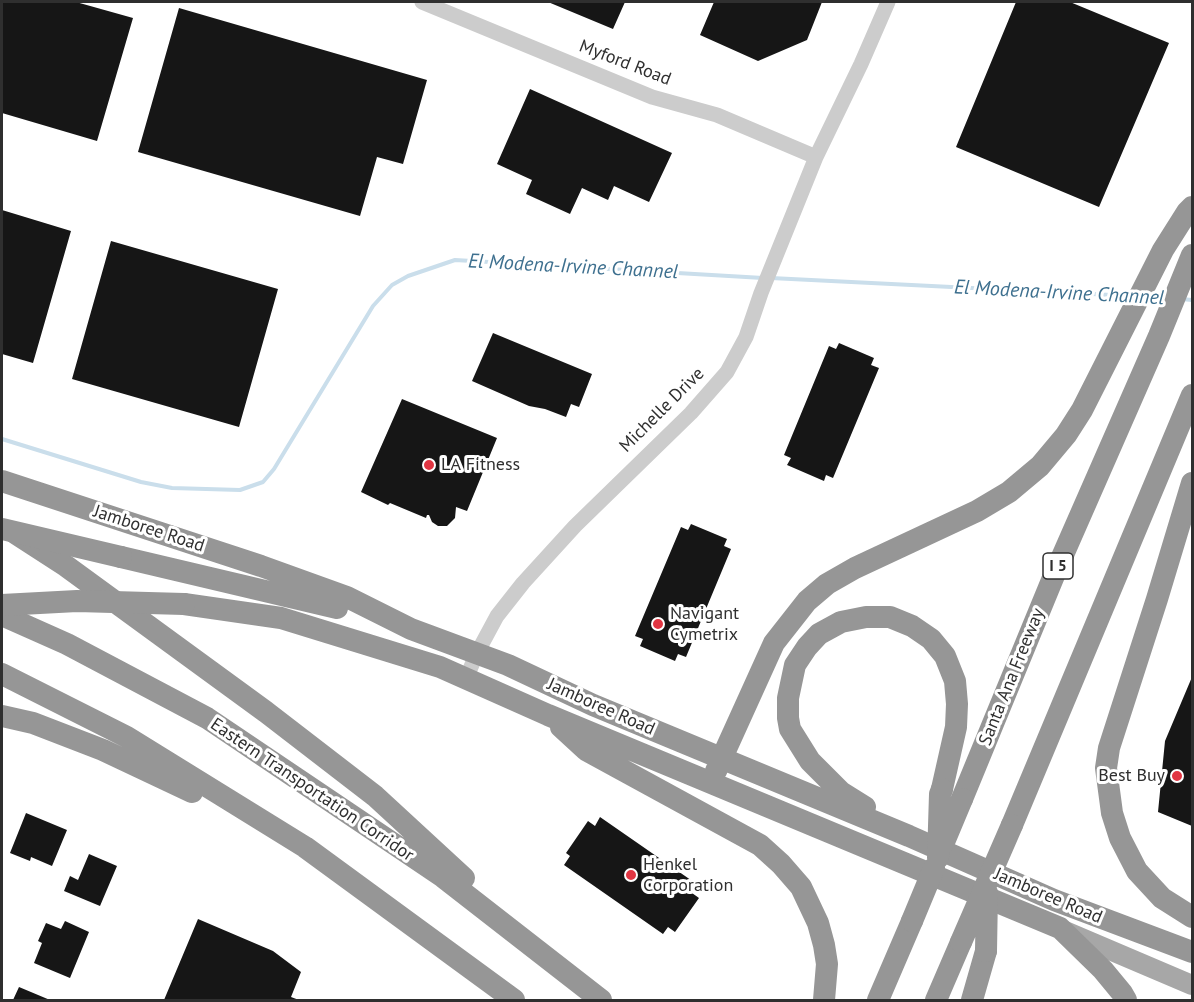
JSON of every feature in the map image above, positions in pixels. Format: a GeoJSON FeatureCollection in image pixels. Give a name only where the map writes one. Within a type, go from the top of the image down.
{"type":"FeatureCollection","features":[{"type":"Feature","properties":{"kind":"highway"},"geometry":{"type":"LineString","coordinates":[[711,784],[774,643],[807,601],[827,584],[855,568],[977,511],[1009,492],[1040,466],[1066,435],[1082,410],[1124,330],[1163,250],[1192,207]]}},
{"type":"Feature","properties":{"kind":"highway","name":"Santa Ana Freeway"},"geometry":{"type":"LineString","coordinates":[[878,1000],[938,858],[952,794],[1055,573],[1192,257]]}},
{"type":"Feature","properties":{"kind":"highway"},"geometry":{"type":"LineString","coordinates":[[936,1000],[1012,825],[1192,394]]}},
{"type":"Feature","properties":{"kind":"highway","name":"Jamboree Road"},"geometry":{"type":"LineString","coordinates":[[2,481],[261,566],[347,597],[411,629],[508,666],[593,705],[909,836],[1054,900],[1192,952]]}},
{"type":"Feature","properties":{"kind":"highway"},"geometry":{"type":"LineString","coordinates":[[1192,483],[1109,748],[1106,768],[1112,813],[1120,838],[1137,871],[1162,898],[1192,917]]}},
{"type":"Feature","properties":{"kind":"highway"},"geometry":{"type":"LineString","coordinates":[[2,527],[309,600],[411,629]]}},
{"type":"Feature","properties":{"kind":"highway"},"geometry":{"type":"LineString","coordinates":[[2,527],[66,566],[266,712],[375,796],[489,901],[527,943]]}},
{"type":"Feature","properties":{"kind":"highway","name":"Jamboree Road"},"geometry":{"type":"LineString","coordinates":[[2,605],[76,600],[184,604],[281,618],[440,667],[711,784],[1060,928]]}},
{"type":"Feature","properties":{"kind":"highway","name":"Eastern Transportation Corridor"},"geometry":{"type":"LineString","coordinates":[[2,615],[68,644],[207,718],[442,877],[601,1000]]}},
{"type":"Feature","properties":{"kind":"highway"},"geometry":{"type":"LineString","coordinates":[[909,836],[841,792],[810,761],[790,729],[788,698],[795,665],[819,634],[841,622],[866,617],[890,617],[912,626],[931,639],[945,656],[955,681],[957,704],[952,794]]}},
{"type":"Feature","properties":{"kind":"highway"},"geometry":{"type":"LineString","coordinates":[[2,674],[127,737],[305,847],[514,1000]]}},
{"type":"Feature","properties":{"kind":"highway"},"geometry":{"type":"LineString","coordinates":[[548,715],[586,750],[760,845],[781,864],[801,887],[818,923],[827,964],[824,1000]]}},
{"type":"Feature","properties":{"kind":"highway"},"geometry":{"type":"LineString","coordinates":[[2,716],[33,723],[103,750],[181,786],[347,876]]}},
{"type":"Feature","properties":{"kind":"highway"},"geometry":{"type":"LineString","coordinates":[[972,1000],[986,951],[987,884]]}},
{"type":"Feature","properties":{"kind":"highway"},"geometry":{"type":"LineString","coordinates":[[1060,928],[1103,970],[1126,1000]]}},
{"type":"Feature","properties":{"kind":"main road","name":"Jamboree Road"},"geometry":{"type":"LineString","coordinates":[[1060,928],[1192,985]]}},
{"type":"Feature","properties":{"kind":"street","name":"Myford Road"},"geometry":{"type":"LineString","coordinates":[[422,2],[652,97],[717,115],[816,157]]}},
{"type":"Feature","properties":{"kind":"street","name":"Michelle Drive"},"geometry":{"type":"LineString","coordinates":[[466,679],[497,616],[540,563],[629,471],[691,413],[727,372],[746,337],[761,293],[816,157],[888,2]]}},
{"type":"Feature","properties":{"kind":"building"},"geometry":{"type":"Polygon","coordinates":[[[2,2],[76,2],[133,18],[97,141],[2,113],[2,2]]]}},
{"type":"Feature","properties":{"kind":"building"},"geometry":{"type":"Polygon","coordinates":[[[548,2],[625,2],[613,29],[548,2]]]}},
{"type":"Feature","properties":{"kind":"building"},"geometry":{"type":"Polygon","coordinates":[[[714,2],[822,2],[807,40],[758,61],[700,35],[714,2]]]}},
{"type":"Feature","properties":{"kind":"building"},"geometry":{"type":"Polygon","coordinates":[[[1016,2],[1070,2],[1169,43],[1099,207],[956,147],[1016,2]]]}},
{"type":"Feature","properties":{"kind":"building"},"geometry":{"type":"Polygon","coordinates":[[[179,8],[427,80],[403,164],[377,157],[360,216],[138,152],[179,8]]]}},
{"type":"Feature","properties":{"kind":"building"},"geometry":{"type":"Polygon","coordinates":[[[530,89],[672,153],[649,202],[614,186],[608,200],[582,188],[570,214],[526,194],[532,180],[497,164],[530,89]]]}},
{"type":"Feature","properties":{"kind":"building"},"geometry":{"type":"Polygon","coordinates":[[[2,210],[71,231],[33,363],[2,354],[2,210]]]}},
{"type":"Feature","properties":{"kind":"building"},"geometry":{"type":"Polygon","coordinates":[[[111,241],[278,289],[239,427],[72,379],[111,241]]]}},
{"type":"Feature","properties":{"kind":"building"},"geometry":{"type":"Polygon","coordinates":[[[493,333],[592,374],[579,407],[571,404],[566,417],[529,406],[472,381],[493,333]]]}},
{"type":"Feature","properties":{"kind":"building"},"geometry":{"type":"Polygon","coordinates":[[[839,343],[874,358],[871,365],[879,368],[833,478],[826,475],[824,481],[787,465],[791,458],[784,455],[829,346],[836,349],[839,343]]]}},
{"type":"Feature","properties":{"kind":"building","name":"LA Fitness"},"geometry":{"type":"Polygon","coordinates":[[[402,399],[497,438],[467,511],[456,507],[455,518],[447,526],[438,526],[432,522],[429,515],[426,518],[390,503],[388,505],[361,492],[402,399]]]}},
{"type":"Feature","properties":{"kind":"building"},"geometry":{"type":"Polygon","coordinates":[[[691,524],[727,539],[724,546],[731,549],[686,657],[678,654],[675,661],[640,646],[643,639],[635,636],[681,527],[688,530],[691,524]]]}},
{"type":"Feature","properties":{"kind":"building","name":"Best Buy"},"geometry":{"type":"Polygon","coordinates":[[[1192,677],[1192,826],[1158,812],[1165,741],[1192,677]]]}},
{"type":"Feature","properties":{"kind":"building"},"geometry":{"type":"Polygon","coordinates":[[[26,813],[67,830],[52,866],[31,857],[30,861],[10,853],[26,813]]]}},
{"type":"Feature","properties":{"kind":"building","name":"Henkel Corporation"},"geometry":{"type":"Polygon","coordinates":[[[600,817],[698,885],[692,893],[699,898],[675,932],[668,927],[663,934],[564,865],[570,856],[566,853],[588,821],[595,826],[600,817]]]}},
{"type":"Feature","properties":{"kind":"building"},"geometry":{"type":"Polygon","coordinates":[[[89,854],[117,866],[100,906],[64,891],[70,876],[78,880],[89,854]]]}},
{"type":"Feature","properties":{"kind":"building"},"geometry":{"type":"Polygon","coordinates":[[[198,919],[273,951],[301,972],[291,997],[299,1000],[164,1000],[198,919]]]}},
{"type":"Feature","properties":{"kind":"building"},"geometry":{"type":"Polygon","coordinates":[[[65,921],[89,932],[70,978],[34,963],[42,943],[38,941],[46,923],[61,929],[65,921]]]}},
{"type":"Feature","properties":{"kind":"building"},"geometry":{"type":"Polygon","coordinates":[[[19,987],[50,1000],[13,1000],[19,987]]]}},
{"type":"Feature","properties":{"kind":"waterway","name":"El Modena-Irvine Channel"},"geometry":{"type":"LineString","coordinates":[[2,439],[141,482],[172,488],[240,490],[263,482],[274,469],[373,306],[392,285],[408,276],[455,260],[763,278]]}},
{"type":"Feature","properties":{"kind":"waterway","name":"El Modena-Irvine Channel"},"geometry":{"type":"LineString","coordinates":[[771,278],[1132,296]]}},
{"type":"Feature","properties":{"kind":"waterway","name":"El Modena-Irvine Channel"},"geometry":{"type":"LineString","coordinates":[[1148,297],[1165,298]]}},
{"type":"Feature","properties":{"kind":"waterway","name":"El Modena-Irvine Channel"},"geometry":{"type":"LineString","coordinates":[[1181,299],[1192,300]]}},
{"type":"Feature","properties":{"kind":"place","name":"LA Fitness"},"geometry":{"type":"Point","coordinates":[429,465]}},
{"type":"Feature","properties":{"kind":"place","name":"Navigant Cymetrix"},"geometry":{"type":"Point","coordinates":[658,624]}},
{"type":"Feature","properties":{"kind":"place","name":"Best Buy"},"geometry":{"type":"Point","coordinates":[1177,776]}},
{"type":"Feature","properties":{"kind":"place","name":"Henkel Corporation"},"geometry":{"type":"Point","coordinates":[631,875]}}]}
